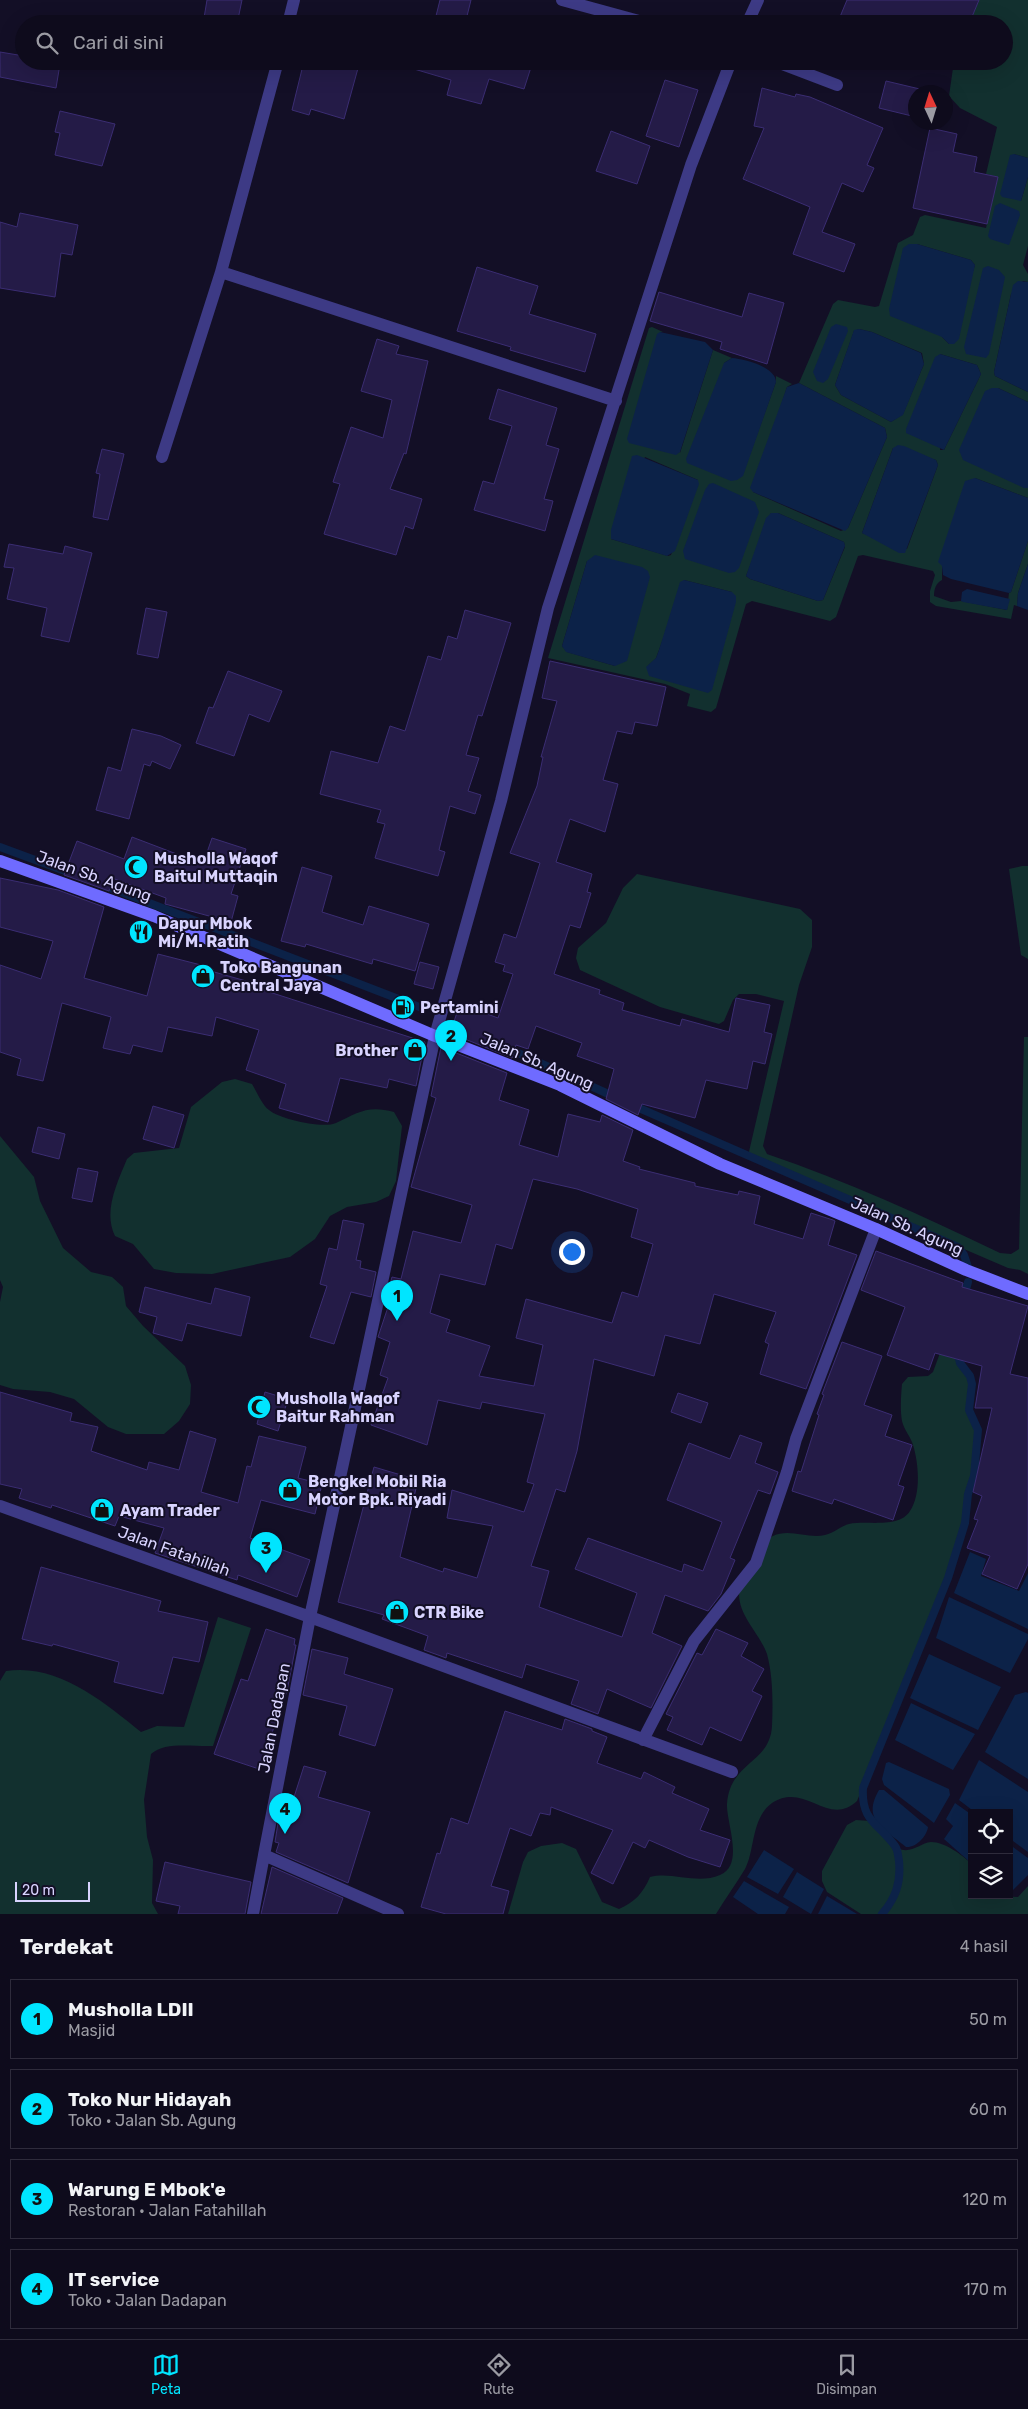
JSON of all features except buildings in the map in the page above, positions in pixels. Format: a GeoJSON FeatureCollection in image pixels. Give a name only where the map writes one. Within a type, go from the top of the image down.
{"type":"FeatureCollection","features":[{"type":"Feature","properties":{"kind":"street"},"geometry":{"type":"LineString","coordinates":[[290,15],[294,0]]}},
{"type":"Feature","properties":{"kind":"street"},"geometry":{"type":"LineString","coordinates":[[562,0],[617,15]]}},
{"type":"Feature","properties":{"kind":"street"},"geometry":{"type":"LineString","coordinates":[[751,15],[758,0]]}},
{"type":"Feature","properties":{"kind":"street"},"geometry":{"type":"LineString","coordinates":[[162,457],[221,272],[276,70]]}},
{"type":"Feature","properties":{"kind":"street","name":"Jalan Dadapan"},"geometry":{"type":"LineString","coordinates":[[253,1914],[310,1617],[435,1036],[502,801],[548,608],[691,165],[728,70]]}},
{"type":"Feature","properties":{"kind":"street"},"geometry":{"type":"LineString","coordinates":[[798,70],[837,85]]}},
{"type":"Feature","properties":{"kind":"street"},"geometry":{"type":"LineString","coordinates":[[221,272],[616,401]]}},
{"type":"Feature","properties":{"kind":"street","name":"Jalan Sb. Agung"},"geometry":{"type":"LineString","coordinates":[[0,861],[154,916],[435,1036],[560,1085],[720,1164],[876,1228],[966,1270],[1028,1294]]}},
{"type":"Feature","properties":{"kind":"street"},"geometry":{"type":"LineString","coordinates":[[643,1740],[694,1641],[756,1563],[787,1472],[796,1439],[876,1228]]}},
{"type":"Feature","properties":{"kind":"street","name":"Jalan Fatahillah"},"geometry":{"type":"LineString","coordinates":[[0,1506],[310,1617],[732,1772]]}},
{"type":"Feature","properties":{"kind":"street"},"geometry":{"type":"LineString","coordinates":[[264,1856],[398,1914]]}},
{"type":"Feature","properties":{"kind":"green space"},"geometry":{"type":"Polygon","coordinates":[[[979,0],[1028,0],[1028,158],[1014,154],[1021,201],[1028,177],[1028,246],[1023,265],[1028,274],[1028,282],[1023,281],[1011,294],[994,372],[995,376],[1028,392],[1028,402],[998,388],[1024,488],[1028,488],[1028,498],[975,478],[942,566],[942,580],[934,591],[934,596],[951,602],[961,601],[1007,610],[1009,593],[1011,592],[1028,541],[1028,564],[1018,593],[1017,606],[1014,605],[1011,619],[936,606],[930,602],[930,591],[935,575],[933,571],[863,555],[858,556],[836,617],[830,621],[752,601],[746,604],[716,708],[711,712],[687,706],[690,694],[665,684],[548,658],[649,328],[652,327],[663,332],[660,332],[680,453],[713,350],[732,358],[724,363],[742,476],[776,382],[776,376],[792,384],[787,387],[753,492],[841,531],[848,528],[887,437],[885,428],[799,383],[833,304],[838,300],[875,307],[879,306],[898,243],[913,235],[920,217],[925,215],[986,228],[998,177],[986,174],[997,127],[960,108],[953,100],[953,85],[951,85],[953,70],[1013,70],[1013,15],[973,15],[979,0]],[[917,244],[942,337],[949,344],[975,265],[971,260],[917,244]],[[859,329],[854,331],[835,385],[841,395],[891,422],[903,414],[924,364],[922,353],[872,332],[859,329]],[[940,354],[940,450],[944,450],[981,374],[977,365],[940,354]],[[893,448],[862,533],[907,549],[938,465],[936,460],[893,448]],[[645,457],[611,539],[668,556],[671,555],[698,480],[645,457]],[[771,513],[746,576],[750,579],[818,601],[823,600],[845,547],[844,542],[778,513],[771,513]],[[587,561],[562,646],[567,652],[615,666],[587,561]],[[684,580],[656,658],[646,667],[732,592],[684,580]]]}},
{"type":"Feature","properties":{"kind":"green space"},"geometry":{"type":"Polygon","coordinates":[[[1028,866],[1028,959],[1021,955],[1009,869],[1028,866]]]}},
{"type":"Feature","properties":{"kind":"green space"},"geometry":{"type":"Polygon","coordinates":[[[637,874],[800,909],[812,920],[812,947],[799,985],[763,1146],[767,1154],[885,1200],[1000,1253],[1011,1254],[1019,1249],[1024,1037],[1028,1037],[1028,1274],[1020,1270],[1008,1268],[748,1156],[784,1001],[756,994],[739,994],[733,1000],[724,1021],[719,1024],[660,1007],[580,970],[576,958],[578,948],[606,923],[623,888],[637,874]]]}},
{"type":"Feature","properties":{"kind":"green space"},"geometry":{"type":"Polygon","coordinates":[[[235,1079],[252,1084],[269,1110],[282,1117],[301,1122],[330,1125],[363,1111],[377,1109],[394,1112],[402,1126],[396,1181],[389,1196],[376,1202],[347,1207],[330,1216],[315,1239],[290,1257],[212,1274],[176,1273],[154,1269],[133,1244],[115,1236],[112,1227],[111,1207],[119,1178],[127,1159],[134,1153],[179,1148],[191,1107],[222,1082],[235,1079]]]}},
{"type":"Feature","properties":{"kind":"green space"},"geometry":{"type":"Polygon","coordinates":[[[0,1136],[34,1177],[40,1201],[63,1248],[91,1272],[112,1277],[123,1287],[126,1306],[143,1326],[185,1366],[191,1385],[190,1404],[179,1421],[164,1434],[126,1434],[108,1427],[74,1399],[50,1392],[13,1389],[0,1385],[0,1302],[3,1287],[0,1280],[0,1136]]]}},
{"type":"Feature","properties":{"kind":"green space"},"geometry":{"type":"Polygon","coordinates":[[[940,1353],[958,1356],[972,1384],[969,1410],[978,1430],[974,1476],[968,1494],[965,1523],[948,1578],[857,1801],[846,1808],[836,1810],[795,1797],[784,1798],[772,1803],[760,1817],[745,1869],[716,1914],[508,1914],[523,1862],[528,1852],[541,1846],[562,1843],[576,1849],[602,1902],[619,1909],[638,1896],[650,1877],[667,1876],[702,1879],[720,1875],[727,1870],[733,1853],[727,1812],[730,1790],[742,1770],[765,1748],[770,1738],[772,1726],[772,1690],[769,1662],[767,1654],[741,1605],[739,1596],[741,1583],[762,1546],[773,1536],[792,1533],[819,1536],[831,1533],[849,1524],[891,1522],[905,1517],[914,1504],[916,1497],[918,1470],[913,1445],[902,1421],[902,1384],[908,1377],[928,1376],[933,1372],[940,1353]]]}},
{"type":"Feature","properties":{"kind":"green space"},"geometry":{"type":"Polygon","coordinates":[[[218,1617],[251,1628],[213,1746],[164,1747],[151,1754],[144,1800],[147,1837],[153,1860],[152,1903],[158,1914],[0,1914],[0,1681],[6,1671],[25,1670],[61,1679],[95,1697],[141,1732],[157,1726],[184,1727],[218,1617]]]}},
{"type":"Feature","properties":{"kind":"green space"},"geometry":{"type":"Polygon","coordinates":[[[856,1820],[870,1821],[891,1843],[902,1850],[931,1842],[942,1844],[953,1850],[968,1861],[968,1899],[1013,1899],[1013,1897],[1018,1897],[1028,1886],[1028,1914],[861,1914],[827,1892],[822,1881],[822,1871],[847,1825],[856,1820]]]}},
{"type":"Feature","properties":{"kind":"water"},"geometry":{"type":"Polygon","coordinates":[[[1014,154],[1028,158],[1028,177],[1021,201],[1002,197],[1000,194],[1010,155],[1014,154]]]}},
{"type":"Feature","properties":{"kind":"water"},"geometry":{"type":"Polygon","coordinates":[[[1000,203],[1019,211],[1020,215],[1009,245],[990,239],[988,236],[995,206],[1000,203]]]}},
{"type":"Feature","properties":{"kind":"water"},"geometry":{"type":"Polygon","coordinates":[[[909,244],[917,244],[971,260],[975,265],[959,339],[954,344],[949,344],[942,337],[890,316],[889,309],[903,248],[909,244]]]}},
{"type":"Feature","properties":{"kind":"water"},"geometry":{"type":"Polygon","coordinates":[[[988,266],[999,270],[1005,277],[989,354],[986,358],[966,354],[964,347],[983,268],[988,266]]]}},
{"type":"Feature","properties":{"kind":"water"},"geometry":{"type":"Polygon","coordinates":[[[1018,281],[1028,282],[1028,392],[995,376],[994,372],[1013,285],[1018,281]]]}},
{"type":"Feature","properties":{"kind":"water"},"geometry":{"type":"Polygon","coordinates":[[[836,324],[847,327],[848,331],[828,379],[823,383],[817,381],[813,372],[831,327],[836,324]]]}},
{"type":"Feature","properties":{"kind":"water"},"geometry":{"type":"Polygon","coordinates":[[[859,329],[872,332],[921,353],[924,364],[903,415],[891,422],[841,395],[835,385],[854,330],[859,329]]]}},
{"type":"Feature","properties":{"kind":"water"},"geometry":{"type":"Polygon","coordinates":[[[660,332],[705,342],[713,350],[680,452],[676,455],[629,443],[627,439],[657,334],[660,332]]]}},
{"type":"Feature","properties":{"kind":"water"},"geometry":{"type":"Polygon","coordinates":[[[940,354],[977,365],[981,374],[944,450],[906,433],[935,357],[940,354]]]}},
{"type":"Feature","properties":{"kind":"water"},"geometry":{"type":"Polygon","coordinates":[[[732,358],[752,362],[766,368],[775,377],[776,382],[743,476],[731,481],[687,463],[686,459],[724,363],[732,358]]]}},
{"type":"Feature","properties":{"kind":"water"},"geometry":{"type":"Polygon","coordinates":[[[799,383],[885,428],[887,437],[848,528],[845,531],[753,492],[750,488],[787,387],[799,383]]]}},
{"type":"Feature","properties":{"kind":"water"},"geometry":{"type":"Polygon","coordinates":[[[998,388],[1028,402],[1028,488],[1024,488],[963,460],[959,450],[985,391],[998,388]]]}},
{"type":"Feature","properties":{"kind":"water"},"geometry":{"type":"Polygon","coordinates":[[[898,445],[936,460],[938,465],[905,553],[899,553],[862,533],[893,448],[898,445]]]}},
{"type":"Feature","properties":{"kind":"water"},"geometry":{"type":"Polygon","coordinates":[[[637,455],[698,480],[699,484],[675,551],[667,556],[611,539],[611,530],[632,456],[637,455]]]}},
{"type":"Feature","properties":{"kind":"water"},"geometry":{"type":"Polygon","coordinates":[[[975,478],[1028,498],[1028,541],[1011,592],[1009,593],[951,579],[943,575],[942,566],[938,562],[965,481],[975,478]]]}},
{"type":"Feature","properties":{"kind":"water"},"geometry":{"type":"Polygon","coordinates":[[[713,483],[755,502],[759,512],[739,568],[735,572],[729,573],[685,559],[683,551],[705,490],[709,484],[713,483]]]}},
{"type":"Feature","properties":{"kind":"water"},"geometry":{"type":"Polygon","coordinates":[[[771,513],[778,513],[844,542],[845,546],[823,600],[818,601],[750,579],[746,576],[766,518],[771,513]]]}},
{"type":"Feature","properties":{"kind":"water"},"geometry":{"type":"Polygon","coordinates":[[[595,555],[642,567],[648,571],[650,577],[627,661],[615,666],[566,652],[562,646],[587,561],[595,555]]]}},
{"type":"Feature","properties":{"kind":"water"},"geometry":{"type":"Polygon","coordinates":[[[1028,564],[1028,610],[1017,606],[1018,593],[1028,564]]]}},
{"type":"Feature","properties":{"kind":"water"},"geometry":{"type":"Polygon","coordinates":[[[684,580],[732,592],[736,596],[712,690],[708,693],[649,676],[646,667],[656,658],[680,582],[684,580]]]}},
{"type":"Feature","properties":{"kind":"water"},"geometry":{"type":"Polygon","coordinates":[[[967,589],[1010,599],[1007,610],[961,601],[962,592],[967,589]]]}},
{"type":"Feature","properties":{"kind":"water"},"geometry":{"type":"Polygon","coordinates":[[[970,1552],[986,1559],[981,1576],[1019,1591],[1028,1573],[1028,1629],[954,1593],[970,1552]]]}},
{"type":"Feature","properties":{"kind":"water"},"geometry":{"type":"Polygon","coordinates":[[[949,1597],[1028,1634],[1028,1639],[1010,1673],[936,1638],[949,1597]]]}},
{"type":"Feature","properties":{"kind":"water"},"geometry":{"type":"Polygon","coordinates":[[[929,1654],[1001,1687],[978,1730],[910,1698],[929,1654]]]}},
{"type":"Feature","properties":{"kind":"water"},"geometry":{"type":"Polygon","coordinates":[[[1028,1693],[1028,1779],[985,1752],[1015,1695],[1028,1693]]]}},
{"type":"Feature","properties":{"kind":"water"},"geometry":{"type":"Polygon","coordinates":[[[911,1703],[975,1734],[953,1770],[895,1740],[911,1703]]]}},
{"type":"Feature","properties":{"kind":"water"},"geometry":{"type":"Polygon","coordinates":[[[979,1760],[1028,1792],[1028,1852],[1013,1841],[1013,1809],[971,1809],[959,1800],[979,1760]]]}},
{"type":"Feature","properties":{"kind":"water"},"geometry":{"type":"Polygon","coordinates":[[[889,1762],[949,1789],[950,1795],[934,1823],[884,1785],[882,1779],[886,1763],[889,1762]]]}},
{"type":"Feature","properties":{"kind":"water"},"geometry":{"type":"Polygon","coordinates":[[[879,1790],[884,1790],[928,1827],[926,1834],[914,1846],[906,1847],[883,1829],[874,1817],[874,1801],[879,1790]]]}},
{"type":"Feature","properties":{"kind":"water"},"geometry":{"type":"Polygon","coordinates":[[[955,1803],[968,1812],[968,1860],[944,1839],[953,1826],[946,1819],[955,1803]]]}},
{"type":"Feature","properties":{"kind":"water"},"geometry":{"type":"Polygon","coordinates":[[[1013,1847],[1028,1858],[1028,1875],[1013,1890],[1013,1847]]]}},
{"type":"Feature","properties":{"kind":"water"},"geometry":{"type":"Polygon","coordinates":[[[764,1850],[794,1869],[778,1894],[747,1877],[764,1850]]]}},
{"type":"Feature","properties":{"kind":"water"},"geometry":{"type":"Polygon","coordinates":[[[797,1872],[824,1889],[811,1914],[783,1897],[797,1872]]]}},
{"type":"Feature","properties":{"kind":"water"},"geometry":{"type":"Polygon","coordinates":[[[744,1881],[789,1907],[785,1914],[758,1914],[733,1897],[744,1881]]]}},
{"type":"Feature","properties":{"kind":"water"},"geometry":{"type":"Polygon","coordinates":[[[827,1896],[857,1914],[818,1914],[827,1896]]]}},
{"type":"Feature","properties":{"kind":"waterway"},"geometry":{"type":"LineString","coordinates":[[0,847],[73,874]]}},
{"type":"Feature","properties":{"kind":"waterway"},"geometry":{"type":"LineString","coordinates":[[100,884],[422,1008]]}},
{"type":"Feature","properties":{"kind":"waterway"},"geometry":{"type":"LineString","coordinates":[[505,1047],[615,1097]]}},
{"type":"Feature","properties":{"kind":"waterway"},"geometry":{"type":"LineString","coordinates":[[632,1105],[958,1247],[964,1255],[968,1267]]}},
{"type":"Feature","properties":{"kind":"waterway"},"geometry":{"type":"LineString","coordinates":[[964,1297],[968,1282]]}},
{"type":"Feature","properties":{"kind":"waterway"},"geometry":{"type":"LineString","coordinates":[[882,1914],[894,1896],[898,1883],[899,1861],[895,1846],[868,1815],[863,1799],[863,1788],[948,1578],[965,1523],[968,1494],[974,1476],[978,1430],[969,1410],[972,1384],[970,1376],[960,1363],[957,1351]]}},
{"type":"Feature","properties":{"kind":"place","name":"Musholla Waqof Baitul Muttaqin"},"geometry":{"type":"Point","coordinates":[136,867]}},
{"type":"Feature","properties":{"kind":"place","name":"Dapur Mbok Mi/M. Ratih"},"geometry":{"type":"Point","coordinates":[141,932]}},
{"type":"Feature","properties":{"kind":"place","name":"Toko Bangunan Central Jaya"},"geometry":{"type":"Point","coordinates":[203,976]}},
{"type":"Feature","properties":{"kind":"place","name":"Pertamini"},"geometry":{"type":"Point","coordinates":[403,1007]}},
{"type":"Feature","properties":{"kind":"place","name":"Brother"},"geometry":{"type":"Point","coordinates":[415,1050]}},
{"type":"Feature","properties":{"kind":"place","name":"Toko Nur Hidayah"},"geometry":{"type":"Point","coordinates":[451,1061]}},
{"type":"Feature","properties":{"kind":"place","name":"Musholla LDII"},"geometry":{"type":"Point","coordinates":[397,1321]}},
{"type":"Feature","properties":{"kind":"place","name":"Musholla Waqof Baitur Rahman"},"geometry":{"type":"Point","coordinates":[259,1407]}},
{"type":"Feature","properties":{"kind":"place","name":"Bengkel Mobil Ria Motor Bpk. Riyadi"},"geometry":{"type":"Point","coordinates":[290,1490]}},
{"type":"Feature","properties":{"kind":"place","name":"Ayam Trader"},"geometry":{"type":"Point","coordinates":[102,1510]}},
{"type":"Feature","properties":{"kind":"place","name":"Warung E Mbok'e"},"geometry":{"type":"Point","coordinates":[266,1573]}},
{"type":"Feature","properties":{"kind":"place","name":"CTR Bike"},"geometry":{"type":"Point","coordinates":[397,1612]}},
{"type":"Feature","properties":{"kind":"place","name":"IT service"},"geometry":{"type":"Point","coordinates":[285,1834]}}]}
